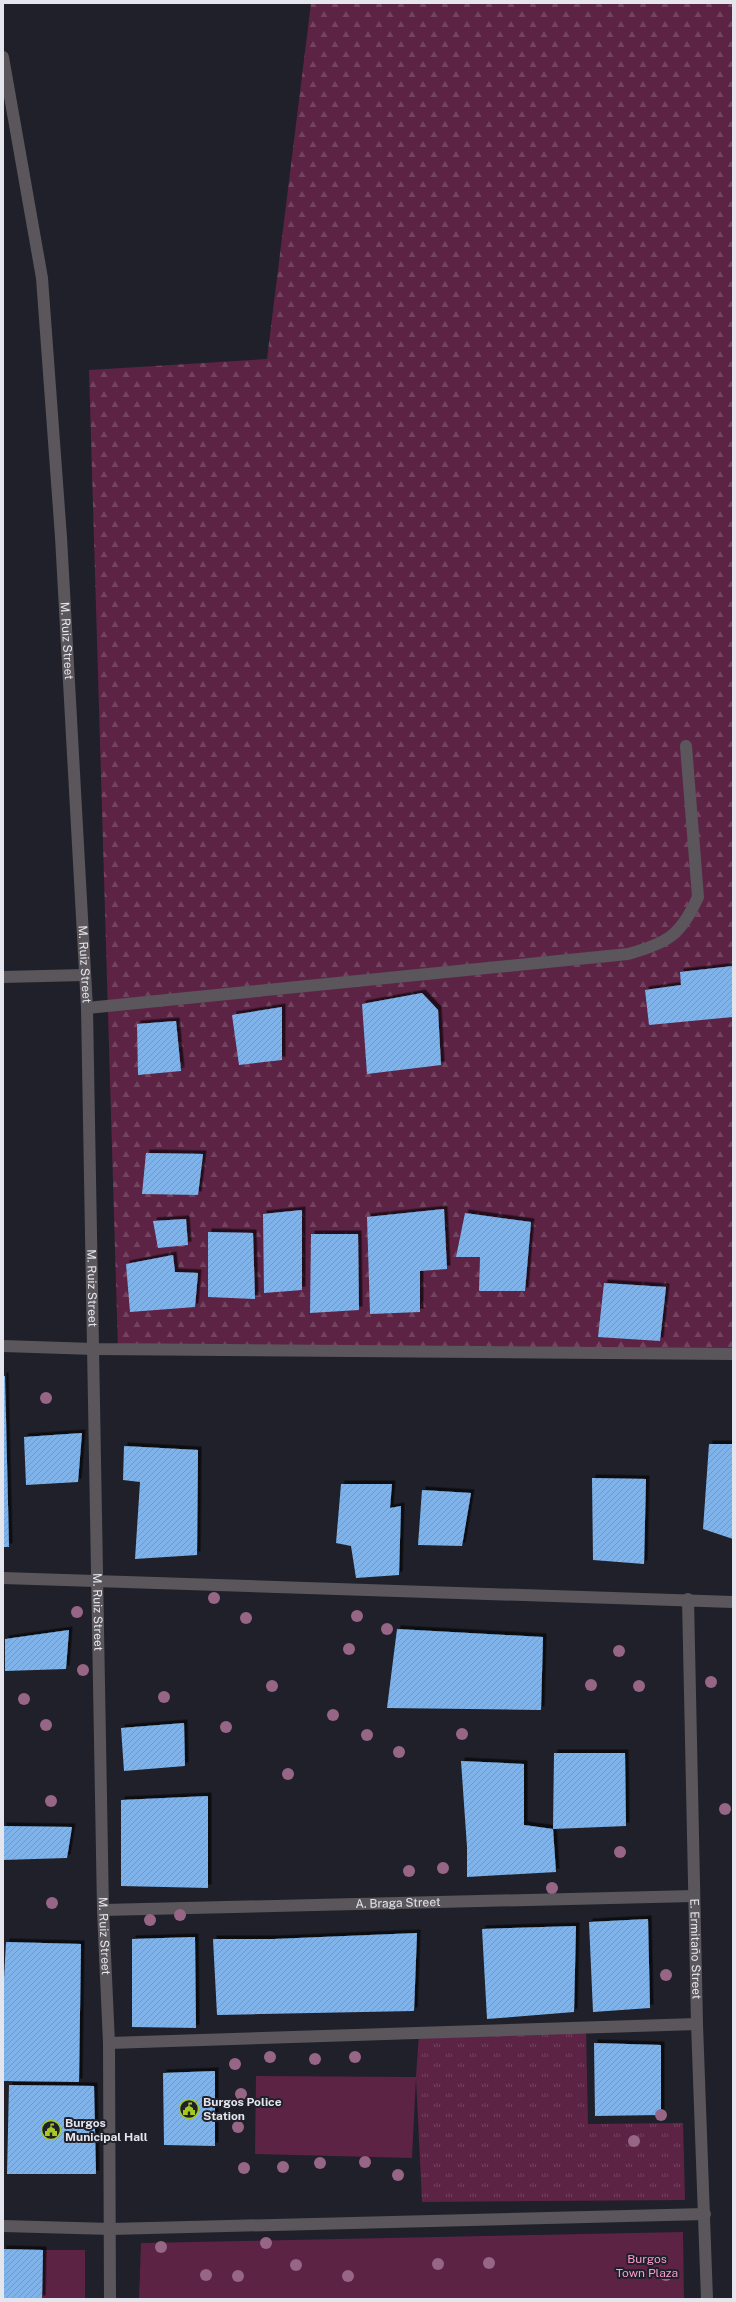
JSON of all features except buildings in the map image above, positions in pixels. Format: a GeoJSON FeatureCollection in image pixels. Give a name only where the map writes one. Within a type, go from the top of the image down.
{"type":"FeatureCollection","features":[{"type":"Feature","properties":{"kind":"street","name":"M. Ruiz Street"},"geometry":{"type":"LineString","coordinates":[[3,57],[42,278],[61,536],[87,1008],[103,1910],[109,2043],[111,2229],[110,2299]]}},
{"type":"Feature","properties":{"kind":"street"},"geometry":{"type":"LineString","coordinates":[[87,1008],[628,954],[654,947],[675,934],[689,918],[698,897],[686,746]]}},
{"type":"Feature","properties":{"kind":"street"},"geometry":{"type":"LineString","coordinates":[[3,977],[84,974]]}},
{"type":"Feature","properties":{"kind":"street"},"geometry":{"type":"LineString","coordinates":[[3,1346],[94,1349],[733,1354]]}},
{"type":"Feature","properties":{"kind":"street"},"geometry":{"type":"LineString","coordinates":[[3,1578],[688,1599],[733,1602]]}},
{"type":"Feature","properties":{"kind":"street","name":"E. Ermitaño Street"},"geometry":{"type":"LineString","coordinates":[[688,1599],[697,2024],[707,2299]]}},
{"type":"Feature","properties":{"kind":"street","name":"A. Braga Street"},"geometry":{"type":"LineString","coordinates":[[103,1910],[694,1896]]}},
{"type":"Feature","properties":{"kind":"street"},"geometry":{"type":"LineString","coordinates":[[109,2043],[697,2024]]}},
{"type":"Feature","properties":{"kind":"street"},"geometry":{"type":"LineString","coordinates":[[3,2226],[111,2229],[704,2214]]}},
{"type":"Feature","properties":{"kind":"green space"},"geometry":{"type":"Polygon","coordinates":[[[311,3],[733,3],[733,1356],[118,1351],[89,370],[267,359],[311,3]]]}},
{"type":"Feature","properties":{"kind":"green space"},"geometry":{"type":"Polygon","coordinates":[[[586,2028],[588,2124],[683,2123],[685,2200],[422,2202],[416,2077],[419,2034],[586,2028]]]}},
{"type":"Feature","properties":{"kind":"green space"},"geometry":{"type":"Polygon","coordinates":[[[256,2076],[416,2077],[412,2158],[255,2154],[256,2076]]]}},
{"type":"Feature","properties":{"kind":"green space","name":"Burgos Town Plaza"},"geometry":{"type":"Polygon","coordinates":[[[683,2232],[684,2299],[139,2299],[141,2243],[683,2232]]]}},
{"type":"Feature","properties":{"kind":"green space"},"geometry":{"type":"Polygon","coordinates":[[[43,2250],[85,2250],[85,2299],[42,2299],[43,2250]]]}},
{"type":"Feature","properties":{"kind":"place","name":"Burgos Police Station"},"geometry":{"type":"Point","coordinates":[189,2109]}},
{"type":"Feature","properties":{"kind":"place","name":"Burgos Municipal Hall"},"geometry":{"type":"Point","coordinates":[51,2130]}}]}
